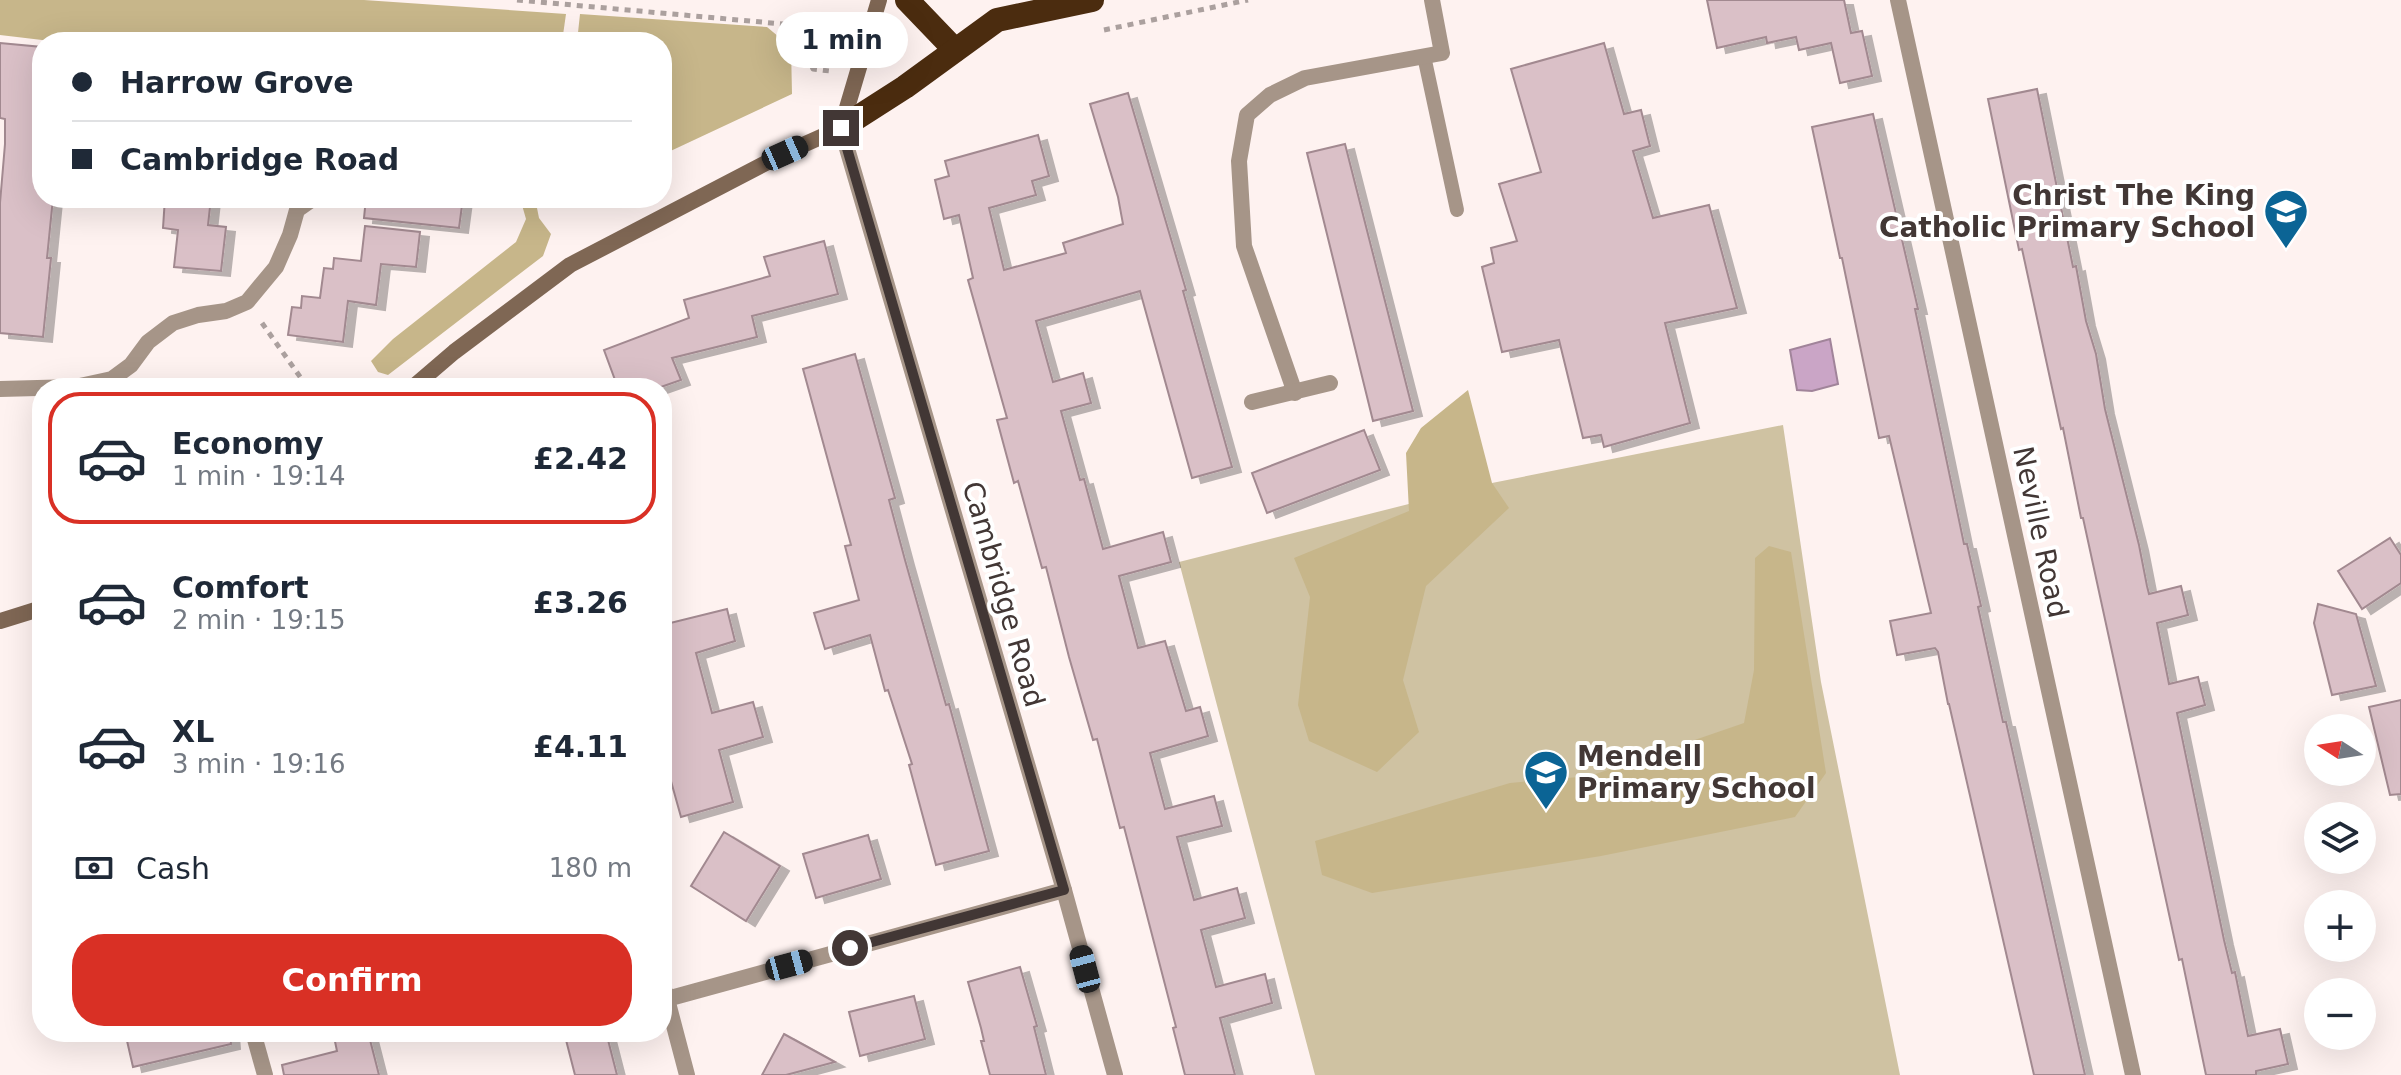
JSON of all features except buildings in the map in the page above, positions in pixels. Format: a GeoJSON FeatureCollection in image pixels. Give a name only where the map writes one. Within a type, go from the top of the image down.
{"type":"FeatureCollection","features":[{"type":"Feature","properties":{"kind":"highway"},"geometry":{"type":"LineString","coordinates":[[907,0],[955,50]]}},
{"type":"Feature","properties":{"kind":"highway"},"geometry":{"type":"LineString","coordinates":[[841,128],[905,87],[997,20],[1092,0]]}},
{"type":"Feature","properties":{"kind":"street"},"geometry":{"type":"LineString","coordinates":[[424,378],[570,265],[785,153],[841,128],[879,0]]}},
{"type":"Feature","properties":{"kind":"street"},"geometry":{"type":"LineString","coordinates":[[1295,393],[1244,246],[1239,161],[1247,115],[1270,95],[1305,78],[1442,53],[1432,0]]}},
{"type":"Feature","properties":{"kind":"street","name":"Neville Road"},"geometry":{"type":"LineString","coordinates":[[1898,0],[2133,1075]]}},
{"type":"Feature","properties":{"kind":"street","name":"Cambridge Road"},"geometry":{"type":"LineString","coordinates":[[841,128],[1064,890],[1115,1075]]}},
{"type":"Feature","properties":{"kind":"street"},"geometry":{"type":"LineString","coordinates":[[113,378],[131,365],[148,342],[173,323],[226,311],[247,302],[276,267],[290,235],[293,208]]}},
{"type":"Feature","properties":{"kind":"street"},"geometry":{"type":"LineString","coordinates":[[1252,402],[1330,383]]}},
{"type":"Feature","properties":{"kind":"street"},"geometry":{"type":"LineString","coordinates":[[0,389],[32,388]]}},
{"type":"Feature","properties":{"kind":"street"},"geometry":{"type":"LineString","coordinates":[[0,621],[32,611]]}},
{"type":"Feature","properties":{"kind":"street"},"geometry":{"type":"LineString","coordinates":[[672,998],[1064,890]]}},
{"type":"Feature","properties":{"kind":"street"},"geometry":{"type":"LineString","coordinates":[[672,1018],[687,1075]]}},
{"type":"Feature","properties":{"kind":"street"},"geometry":{"type":"LineString","coordinates":[[256,1042],[265,1075]]}},
{"type":"Feature","properties":{"kind":"lane"},"geometry":{"type":"LineString","coordinates":[[1424,56],[1457,210]]}},
{"type":"Feature","properties":{"kind":"path"},"geometry":{"type":"LineString","coordinates":[[247,302],[301,378]]}},
{"type":"Feature","properties":{"kind":"shaded area"},"geometry":{"type":"Polygon","coordinates":[[[0,0],[364,0],[566,14],[563,32],[32,32],[32,39],[0,35],[0,0]]]}},
{"type":"Feature","properties":{"kind":"shaded area"},"geometry":{"type":"Polygon","coordinates":[[[580,14],[767,27],[791,47],[792,94],[672,150],[672,32],[578,32],[580,14]]]}},
{"type":"Feature","properties":{"kind":"shaded area"},"geometry":{"type":"Polygon","coordinates":[[[523,208],[537,208],[539,218],[551,234],[543,256],[388,375],[378,372],[371,361],[393,339],[516,242],[526,219],[523,208]]]}},
{"type":"Feature","properties":{"kind":"shaded area"},"geometry":{"type":"Polygon","coordinates":[[[1830,339],[1838,384],[1812,391],[1797,390],[1790,350],[1830,339]]]}},
{"type":"Feature","properties":{"kind":"shaded area"},"geometry":{"type":"Polygon","coordinates":[[[1468,390],[1492,483],[1509,508],[1426,586],[1403,680],[1419,732],[1377,772],[1309,741],[1298,705],[1310,597],[1294,558],[1409,511],[1406,453],[1421,428],[1468,390]]]}},
{"type":"Feature","properties":{"kind":"shaded area","name":"Mendell Primary School"},"geometry":{"type":"Polygon","coordinates":[[[1783,425],[1821,682],[1900,1075],[1315,1075],[1179,562],[1492,483],[1783,425]]]}},
{"type":"Feature","properties":{"kind":"shaded area"},"geometry":{"type":"Polygon","coordinates":[[[1769,546],[1791,552],[1826,773],[1795,817],[1601,856],[1372,893],[1322,875],[1315,841],[1510,783],[1590,776],[1744,723],[1754,670],[1755,558],[1769,546]]]}},
{"type":"Feature","properties":{"kind":"place","name":"Christ The King Catholic Primary School"},"geometry":{"type":"Point","coordinates":[2286,250]}},
{"type":"Feature","properties":{"kind":"place","name":"Mendell Primary School"},"geometry":{"type":"Point","coordinates":[1546,811]}},
{"type":"Feature","properties":{"kind":"route"},"geometry":{"type":"LineString","coordinates":[[841,128],[1064,890],[850,948]]}}]}
